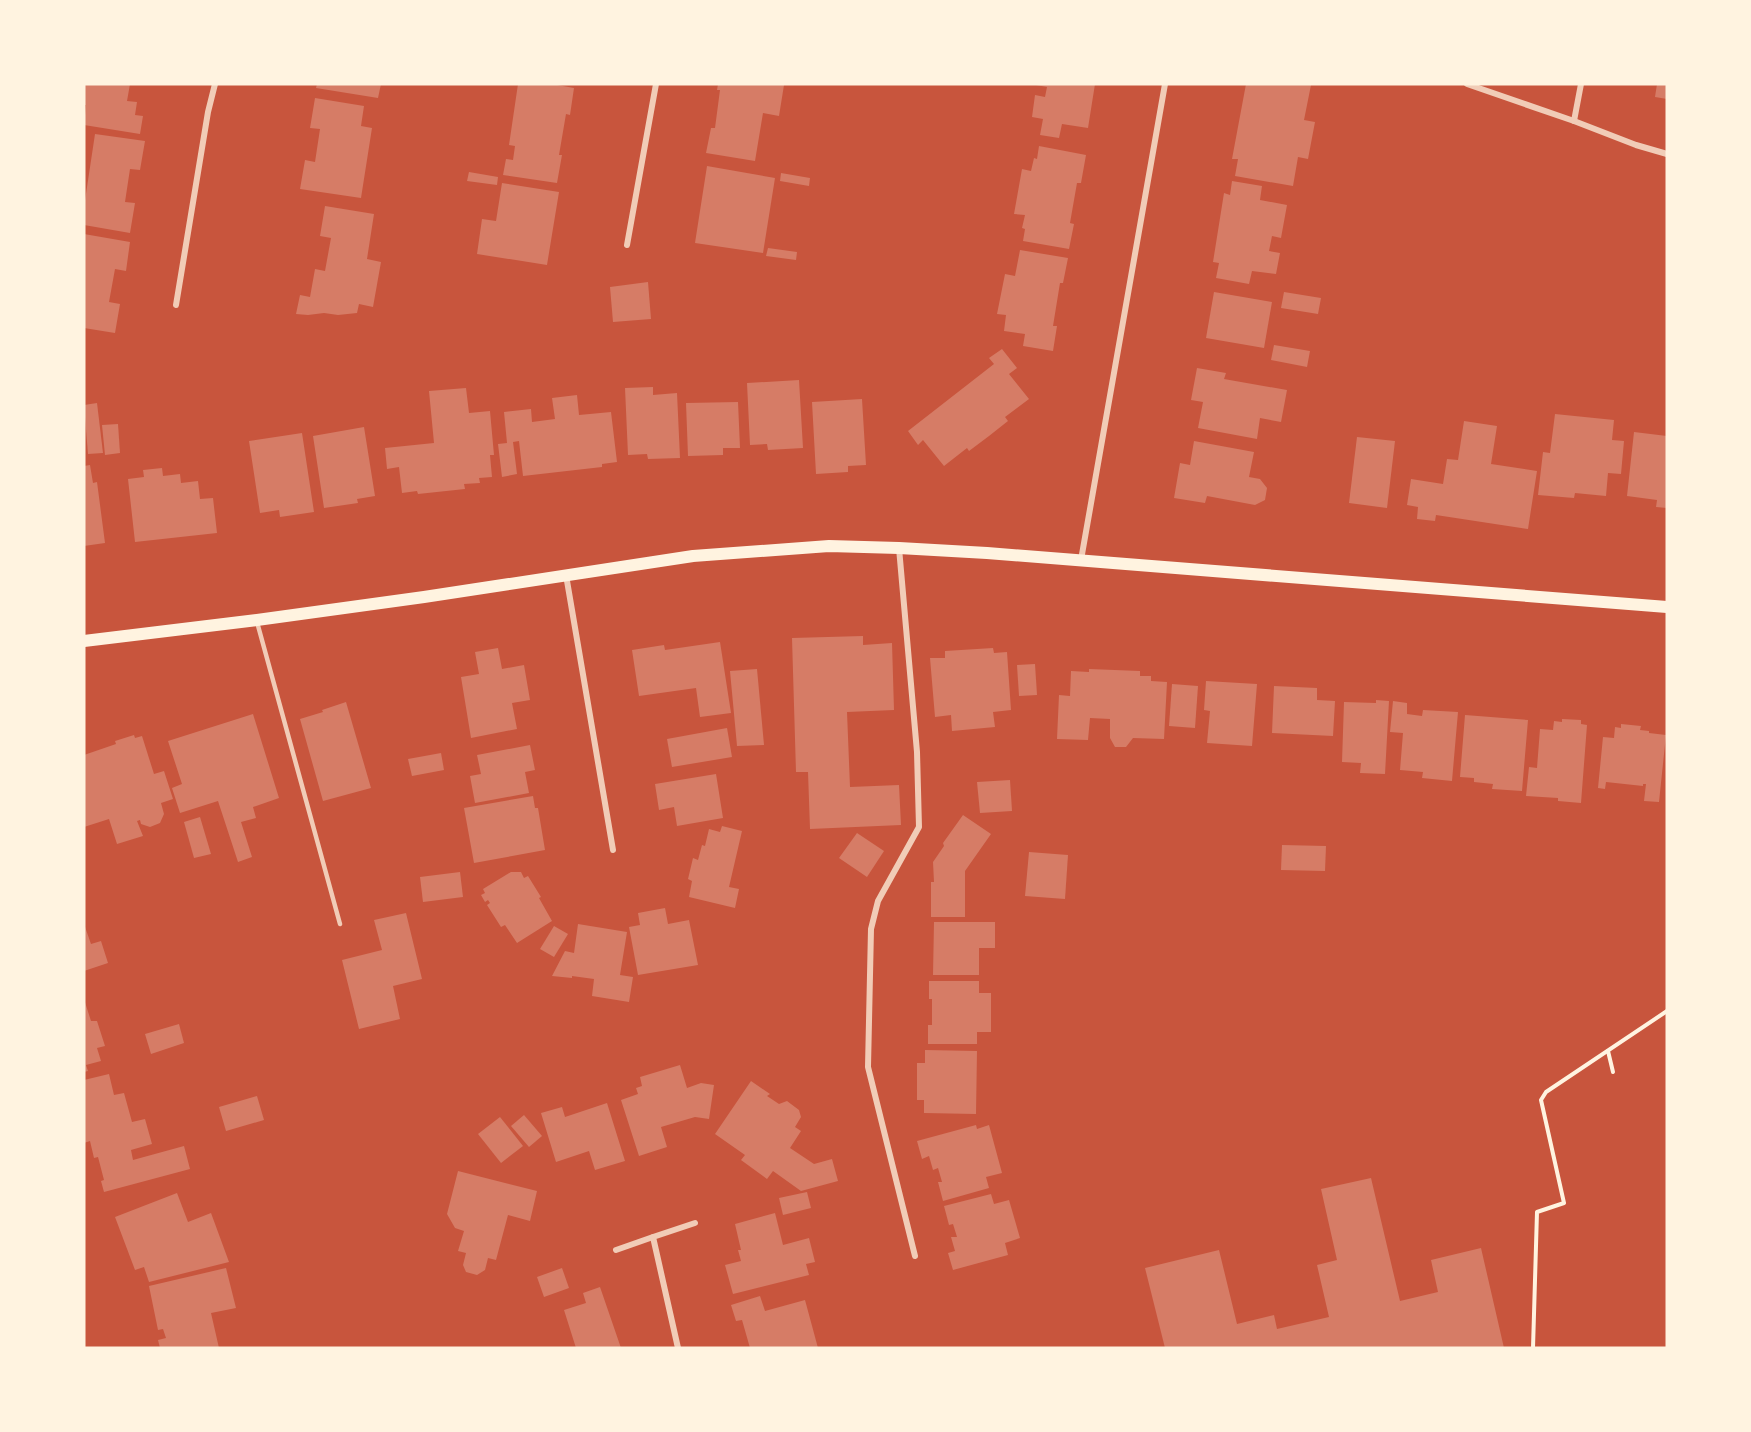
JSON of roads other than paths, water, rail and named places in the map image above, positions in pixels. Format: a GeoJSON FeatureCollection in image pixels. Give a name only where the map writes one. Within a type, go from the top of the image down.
{"type":"FeatureCollection","features":[{"type":"Feature","properties":{"kind":"main road"},"geometry":{"type":"LineString","coordinates":[[84,641],[424,597],[693,556],[829,546],[899,548],[1081,560],[1667,607]]}},
{"type":"Feature","properties":{"kind":"street"},"geometry":{"type":"LineString","coordinates":[[176,305],[208,112],[215,84]]}},
{"type":"Feature","properties":{"kind":"street"},"geometry":{"type":"LineString","coordinates":[[627,245],[656,84]]}},
{"type":"Feature","properties":{"kind":"street"},"geometry":{"type":"LineString","coordinates":[[1081,560],[1165,84]]}},
{"type":"Feature","properties":{"kind":"street"},"geometry":{"type":"LineString","coordinates":[[1467,84],[1667,154]]}},
{"type":"Feature","properties":{"kind":"street"},"geometry":{"type":"LineString","coordinates":[[1574,121],[1581,84]]}},
{"type":"Feature","properties":{"kind":"street"},"geometry":{"type":"LineString","coordinates":[[899,548],[917,752],[919,827],[878,902],[872,929],[868,1067],[915,1256]]}},
{"type":"Feature","properties":{"kind":"street"},"geometry":{"type":"LineString","coordinates":[[566,574],[614,850]]}},
{"type":"Feature","properties":{"kind":"street"},"geometry":{"type":"LineString","coordinates":[[616,1250],[695,1223]]}},
{"type":"Feature","properties":{"kind":"street"},"geometry":{"type":"LineString","coordinates":[[653,1238],[678,1348]]}},
{"type":"Feature","properties":{"kind":"lane"},"geometry":{"type":"LineString","coordinates":[[256,620],[340,924]]}}]}
